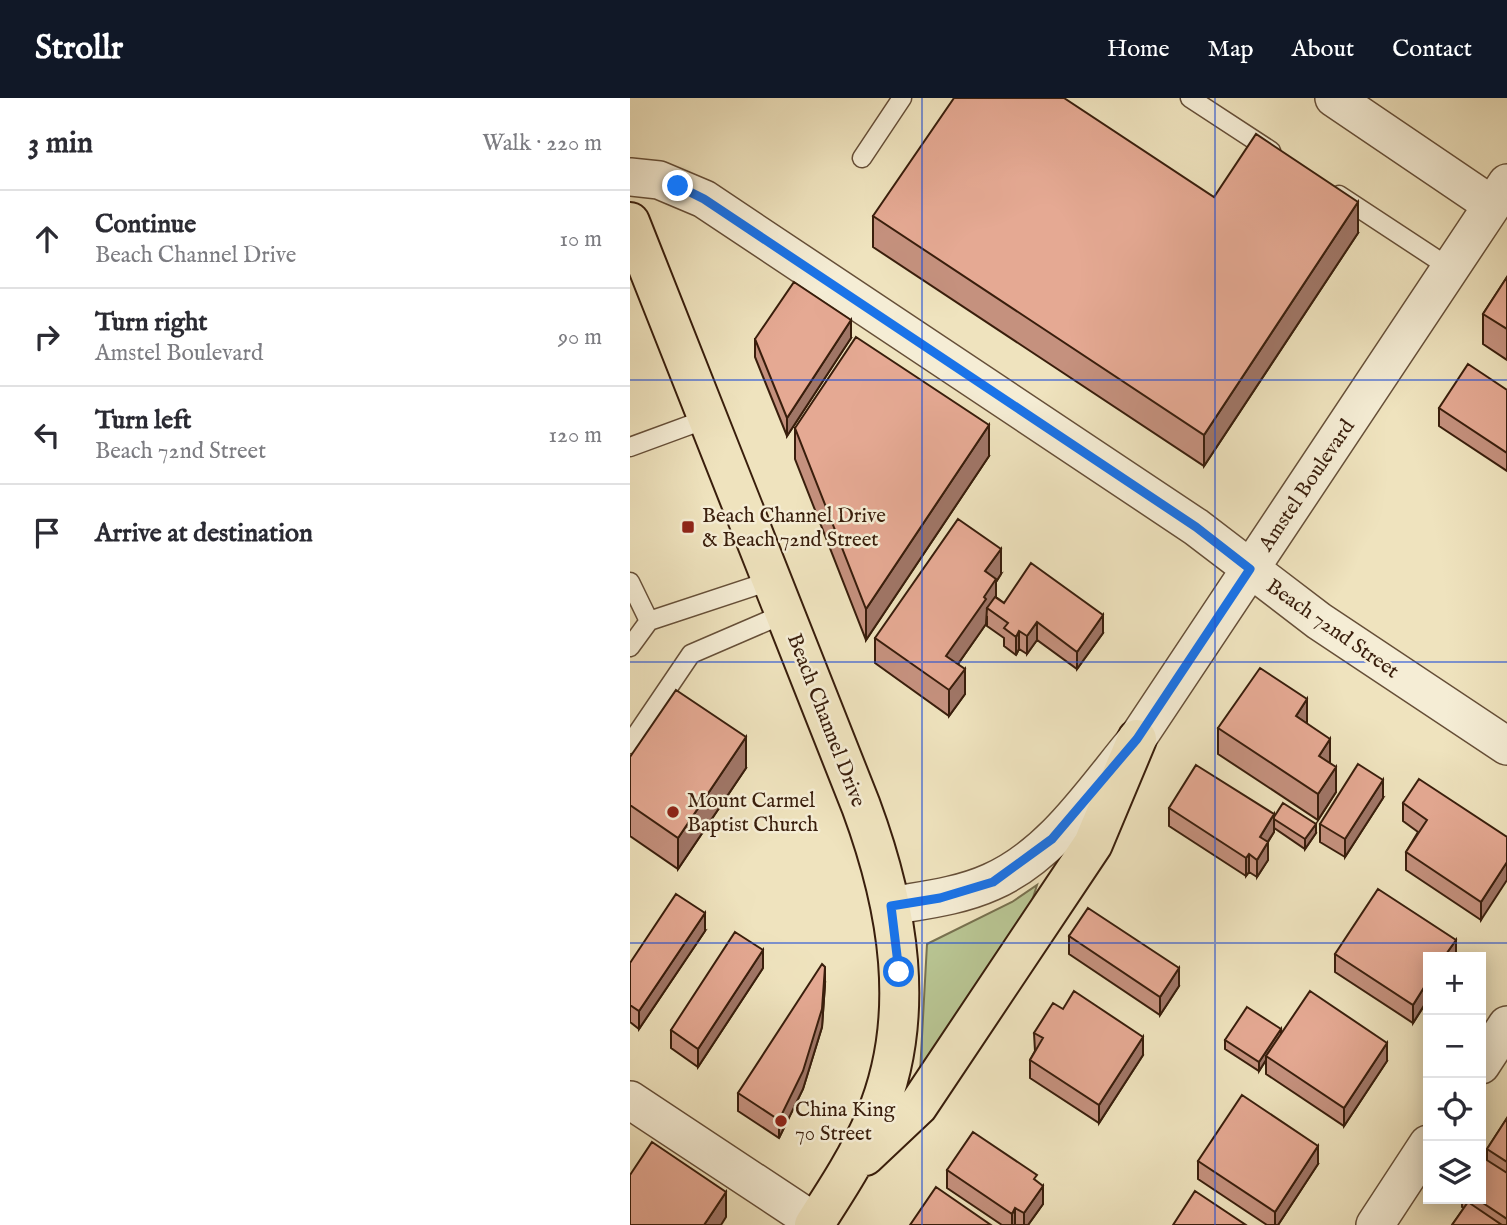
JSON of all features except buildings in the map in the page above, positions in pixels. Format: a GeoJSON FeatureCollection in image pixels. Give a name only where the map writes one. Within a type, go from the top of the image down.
{"type":"FeatureCollection","features":[{"type":"Feature","properties":{"kind":"main road","name":"Beach Channel Drive"},"geometry":{"type":"LineString","coordinates":[[630,222],[875,843],[891,906],[899,972],[896,1042],[881,1101],[848,1171],[815,1224]]}},
{"type":"Feature","properties":{"kind":"main road"},"geometry":{"type":"LineString","coordinates":[[848,1171],[918,1106],[1093,844],[1137,739]]}},
{"type":"Feature","properties":{"kind":"street"},"geometry":{"type":"LineString","coordinates":[[1334,98],[1500,194]]}},
{"type":"Feature","properties":{"kind":"street","name":"Beach 72nd Street"},"geometry":{"type":"LineString","coordinates":[[630,177],[659,180],[704,199],[1196,527],[1319,621],[1507,746]]}},
{"type":"Feature","properties":{"kind":"street","name":"Amstel Boulevard"},"geometry":{"type":"LineString","coordinates":[[891,906],[974,888],[1012,870],[1033,855],[1069,821],[1137,739],[1500,194]]}},
{"type":"Feature","properties":{"kind":"street"},"geometry":{"type":"LineString","coordinates":[[1486,1057],[1507,1025]]}},
{"type":"Feature","properties":{"kind":"street"},"geometry":{"type":"LineString","coordinates":[[630,1100],[815,1224]]}},
{"type":"Feature","properties":{"kind":"street"},"geometry":{"type":"LineString","coordinates":[[1375,1225],[1423,1152]]}},
{"type":"Feature","properties":{"kind":"lane"},"geometry":{"type":"LineString","coordinates":[[862,158],[902,98]]}},
{"type":"Feature","properties":{"kind":"lane"},"geometry":{"type":"LineString","coordinates":[[1190,98],[1281,157]]}},
{"type":"Feature","properties":{"kind":"lane"},"geometry":{"type":"LineString","coordinates":[[1327,187],[1450,268]]}},
{"type":"Feature","properties":{"kind":"lane"},"geometry":{"type":"LineString","coordinates":[[630,447],[709,418]]}},
{"type":"Feature","properties":{"kind":"lane"},"geometry":{"type":"LineString","coordinates":[[630,582],[649,621]]}},
{"type":"Feature","properties":{"kind":"lane"},"geometry":{"type":"LineString","coordinates":[[630,647],[649,621],[779,597]]}},
{"type":"Feature","properties":{"kind":"lane"},"geometry":{"type":"LineString","coordinates":[[630,744],[691,653],[779,597]]}},
{"type":"Feature","properties":{"kind":"green space"},"geometry":{"type":"Polygon","coordinates":[[[1037,885],[1032,901],[920,1073],[927,944],[1012,902],[1037,885]]]}},
{"type":"Feature","properties":{"kind":"place","name":"Beach Channel Drive & Beach 72nd Street"},"geometry":{"type":"Point","coordinates":[688,527]}},
{"type":"Feature","properties":{"kind":"place","name":"Mount Carmel Baptist Church"},"geometry":{"type":"Point","coordinates":[673,812]}},
{"type":"Feature","properties":{"kind":"place","name":"China King 70 Street"},"geometry":{"type":"Point","coordinates":[781,1121]}},
{"type":"Feature","properties":{"kind":"route"},"geometry":{"type":"LineString","coordinates":[[678,186],[704,199],[1196,527],[1250,569],[1137,739],[1052,839],[993,882],[940,898],[891,906],[899,972]]}}]}
